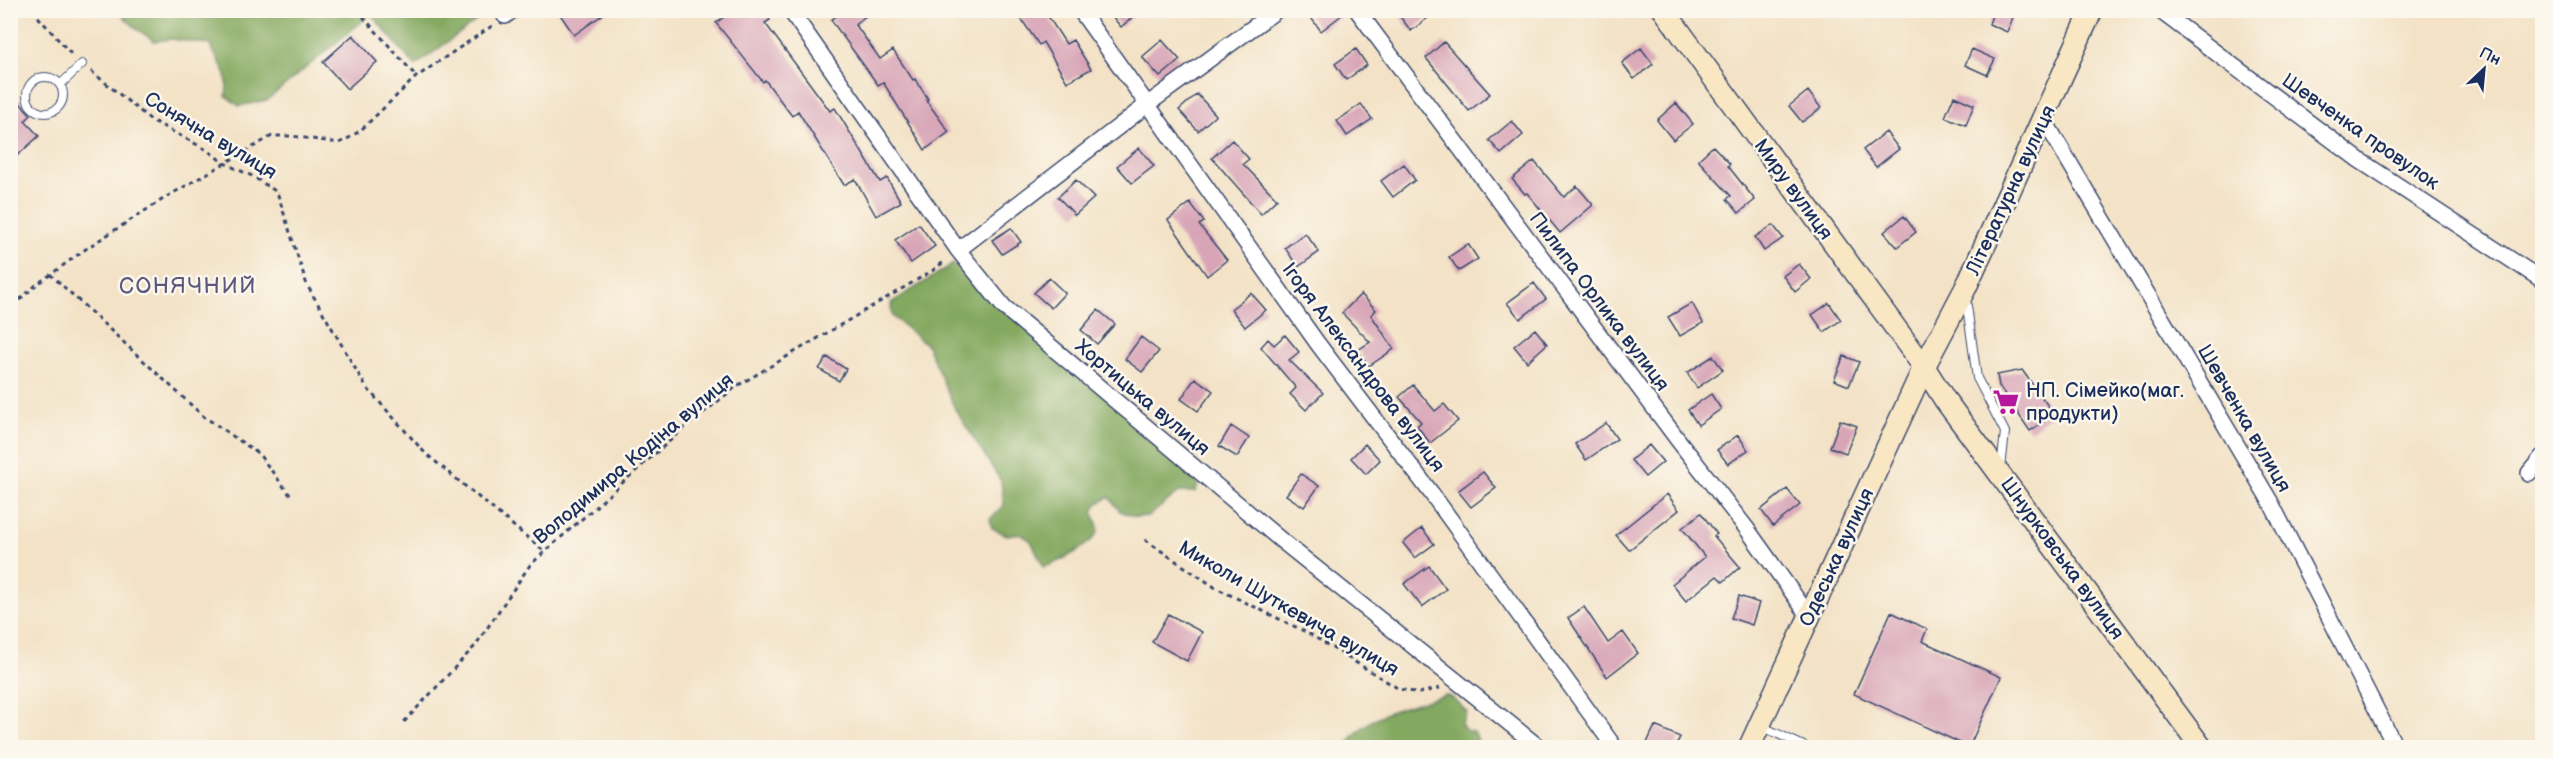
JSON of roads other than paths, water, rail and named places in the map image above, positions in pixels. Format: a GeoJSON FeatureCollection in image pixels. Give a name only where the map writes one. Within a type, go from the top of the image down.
{"type":"FeatureCollection","features":[{"type":"Feature","properties":{"kind":"street","name":"Хортицька вулиця"},"geometry":{"type":"LineString","coordinates":[[790,10],[958,250],[1004,308],[1282,541],[1540,747]]}},
{"type":"Feature","properties":{"kind":"street","name":"Ігоря Александрова вулиця"},"geometry":{"type":"LineString","coordinates":[[1080,10],[1318,344],[1432,494],[1616,747]]}},
{"type":"Feature","properties":{"kind":"street"},"geometry":{"type":"LineString","coordinates":[[958,250],[1148,104],[1277,10]]}},
{"type":"Feature","properties":{"kind":"street","name":"Пилипа Орлика вулиця"},"geometry":{"type":"LineString","coordinates":[[1358,10],[1678,440],[1747,529],[1809,616]]}},
{"type":"Feature","properties":{"kind":"street","name":"Миру вулиця"},"geometry":{"type":"LineString","coordinates":[[1664,10],[1924,367]]}},
{"type":"Feature","properties":{"kind":"street","name":"Літературна вулиця"},"geometry":{"type":"LineString","coordinates":[[1924,367],[1965,289],[2092,10]]}},
{"type":"Feature","properties":{"kind":"street","name":"Шевченка провулок"},"geometry":{"type":"LineString","coordinates":[[2159,10],[2359,160],[2542,280]]}},
{"type":"Feature","properties":{"kind":"street","name":"Шевченка вулиця"},"geometry":{"type":"LineString","coordinates":[[2043,118],[2270,501],[2396,747]]}},
{"type":"Feature","properties":{"kind":"street","name":"Одеська вулиця"},"geometry":{"type":"LineString","coordinates":[[1749,747],[1924,367]]}},
{"type":"Feature","properties":{"kind":"street","name":"Шнурковська вулиця"},"geometry":{"type":"LineString","coordinates":[[1924,367],[2202,747]]}},
{"type":"Feature","properties":{"kind":"street"},"geometry":{"type":"LineString","coordinates":[[2529,473],[2542,457]]}},
{"type":"Feature","properties":{"kind":"lane"},"geometry":{"type":"LineString","coordinates":[[61,84],[82,64]]}},
{"type":"Feature","properties":{"kind":"lane"},"geometry":{"type":"LineString","coordinates":[[51,77],[61,84],[64,96],[58,108],[44,114],[33,107],[26,97],[28,86],[39,78],[51,77]]}},
{"type":"Feature","properties":{"kind":"lane"},"geometry":{"type":"LineString","coordinates":[[1965,289],[1977,378],[2005,432],[2000,473]]}},
{"type":"Feature","properties":{"kind":"lane"},"geometry":{"type":"LineString","coordinates":[[1759,725],[1808,747]]}},
{"type":"Feature","properties":{"kind":"place","name":"НП. Сімейко(маг. продукти)"},"geometry":{"type":"Point","coordinates":[2006,402]}},
{"type":"Feature","properties":{"kind":"district","name":"СОНЯЧНИЙ"},"geometry":{"type":"Point","coordinates":[188,285]}}]}
